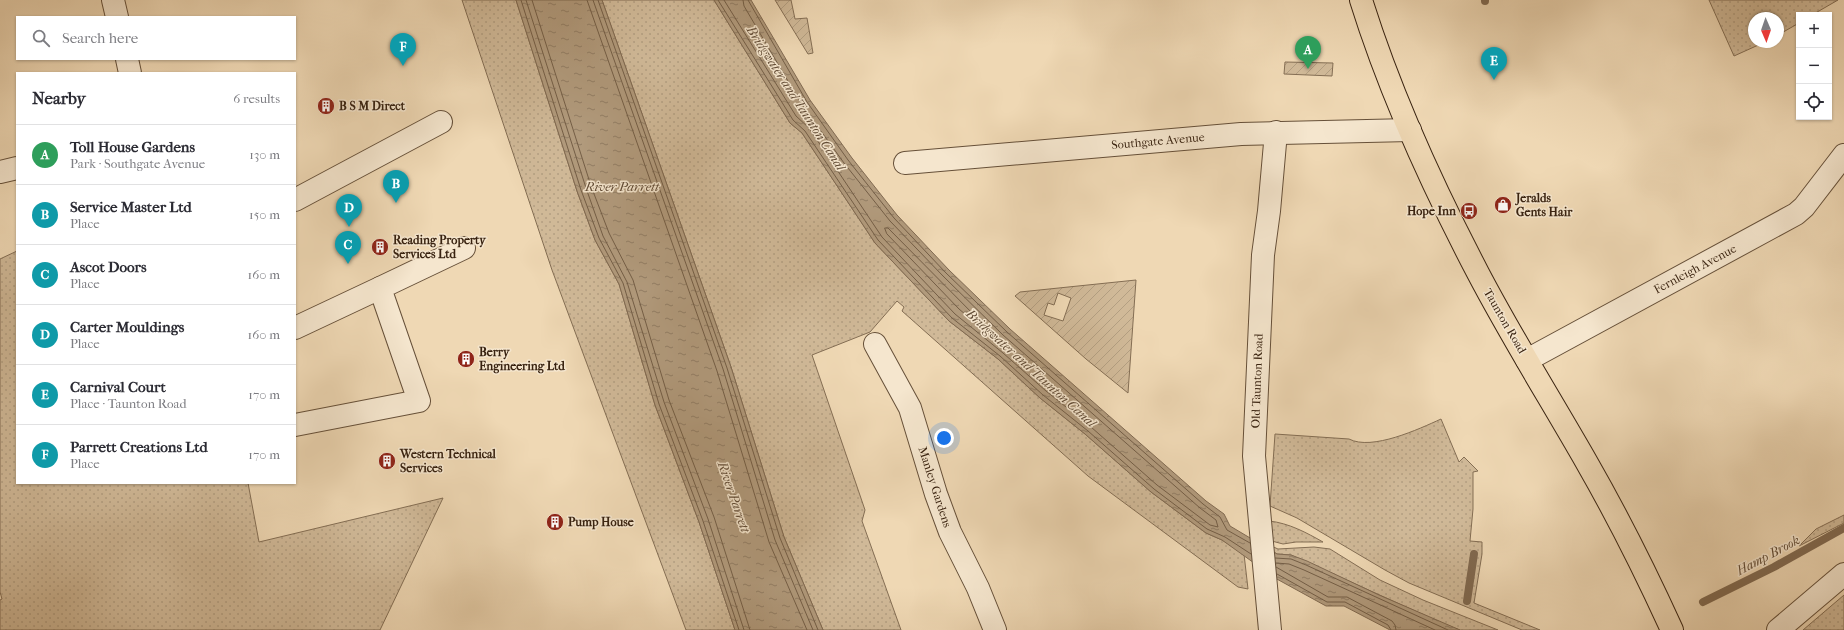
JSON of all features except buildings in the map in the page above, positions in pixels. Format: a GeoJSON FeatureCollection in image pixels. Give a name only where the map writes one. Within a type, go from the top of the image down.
{"type":"FeatureCollection","features":[{"type":"Feature","properties":{"kind":"main road","name":"Taunton Road"},"geometry":{"type":"LineString","coordinates":[[1362,0],[1379,52],[1410,130],[1442,201],[1478,273],[1614,512],[1672,630]]}},
{"type":"Feature","properties":{"kind":"street"},"geometry":{"type":"LineString","coordinates":[[113,0],[117,16]]}},
{"type":"Feature","properties":{"kind":"street"},"geometry":{"type":"LineString","coordinates":[[127,60],[130,72]]}},
{"type":"Feature","properties":{"kind":"street"},"geometry":{"type":"LineString","coordinates":[[296,199],[441,122]]}},
{"type":"Feature","properties":{"kind":"street","name":"Southgate Avenue"},"geometry":{"type":"LineString","coordinates":[[905,163],[1102,145],[1276,132],[1410,130]]}},
{"type":"Feature","properties":{"kind":"street","name":"Old Taunton Road"},"geometry":{"type":"LineString","coordinates":[[1270,630],[1254,456],[1263,255],[1269,212],[1276,132]]}},
{"type":"Feature","properties":{"kind":"street","name":"Fernleigh Avenue"},"geometry":{"type":"LineString","coordinates":[[1527,360],[1796,214],[1804,207],[1844,155]]}},
{"type":"Feature","properties":{"kind":"street"},"geometry":{"type":"LineString","coordinates":[[0,172],[16,168]]}},
{"type":"Feature","properties":{"kind":"street"},"geometry":{"type":"LineString","coordinates":[[296,328],[464,248]]}},
{"type":"Feature","properties":{"kind":"street"},"geometry":{"type":"LineString","coordinates":[[296,425],[419,401],[380,288]]}},
{"type":"Feature","properties":{"kind":"street","name":"Manley Gardens"},"geometry":{"type":"LineString","coordinates":[[874,344],[910,408],[936,494],[950,532],[978,588],[996,630]]}},
{"type":"Feature","properties":{"kind":"street"},"geometry":{"type":"LineString","coordinates":[[1778,630],[1844,574]]}},
{"type":"Feature","properties":{"kind":"shaded area"},"geometry":{"type":"Polygon","coordinates":[[[462,0],[516,0],[577,191],[595,240],[619,284],[655,405],[699,522],[735,630],[686,630],[552,270],[462,0]]]}},
{"type":"Feature","properties":{"kind":"shaded area"},"geometry":{"type":"Polygon","coordinates":[[[602,0],[714,0],[790,123],[802,133],[875,243],[949,321],[998,359],[1040,398],[1085,434],[1151,492],[1206,533],[1222,540],[1244,554],[1248,589],[1238,587],[1088,476],[902,311],[904,307],[897,301],[870,332],[812,355],[865,510],[862,521],[901,630],[823,630],[784,537],[731,367],[602,0]]]}},
{"type":"Feature","properties":{"kind":"shaded area"},"geometry":{"type":"Polygon","coordinates":[[[775,0],[791,0],[795,19],[807,18],[813,53],[808,54],[775,0]]]}},
{"type":"Feature","properties":{"kind":"shaded area"},"geometry":{"type":"Polygon","coordinates":[[[1709,0],[1838,0],[1817,12],[1796,12],[1796,25],[1784,32],[1784,12],[1748,12],[1748,48],[1752,48],[1734,56],[1709,0]]]}},
{"type":"Feature","properties":{"kind":"shaded area"},"geometry":{"type":"Polygon","coordinates":[[[1285,62],[1333,63],[1332,76],[1284,74],[1285,62]]]}},
{"type":"Feature","properties":{"kind":"shaded area"},"geometry":{"type":"Polygon","coordinates":[[[16,251],[16,484],[248,484],[259,542],[443,498],[380,630],[0,630],[0,600],[2,599],[0,592],[0,259],[16,251]]]}},
{"type":"Feature","properties":{"kind":"shaded area"},"geometry":{"type":"Polygon","coordinates":[[[1136,280],[1128,393],[1086,359],[1015,296],[1020,292],[1136,280]],[[1058,293],[1054,305],[1048,303],[1044,315],[1063,321],[1071,298],[1058,293]]]}},
{"type":"Feature","properties":{"kind":"shaded area"},"geometry":{"type":"Polygon","coordinates":[[[1441,419],[1459,462],[1464,457],[1478,471],[1473,472],[1473,509],[1470,541],[1482,542],[1482,554],[1474,603],[1540,630],[1522,630],[1409,583],[1297,518],[1270,506],[1275,434],[1349,439],[1359,442],[1382,441],[1408,433],[1441,419]]]}},
{"type":"Feature","properties":{"kind":"shaded area"},"geometry":{"type":"Polygon","coordinates":[[[1844,515],[1844,523],[1799,546],[1816,529],[1844,515]]]}},
{"type":"Feature","properties":{"kind":"shaded area"},"geometry":{"type":"Polygon","coordinates":[[[1269,521],[1291,526],[1323,542],[1296,542],[1283,544],[1268,540],[1269,521]]]}},
{"type":"Feature","properties":{"kind":"shaded area"},"geometry":{"type":"Polygon","coordinates":[[[1269,545],[1278,549],[1314,547],[1330,549],[1380,580],[1423,600],[1498,630],[1460,630],[1446,625],[1291,555],[1277,554],[1269,549],[1269,545]]]}},
{"type":"Feature","properties":{"kind":"shaded area"},"geometry":{"type":"Polygon","coordinates":[[[1844,595],[1844,630],[1803,630],[1844,595]]]}},
{"type":"Feature","properties":{"kind":"water","name":"River Parrett"},"geometry":{"type":"Polygon","coordinates":[[[516,0],[602,0],[731,367],[784,537],[823,630],[735,630],[699,522],[655,405],[619,284],[595,240],[577,191],[516,0]]]}},
{"type":"Feature","properties":{"kind":"water","name":"Bridgwater and Taunton Canal"},"geometry":{"type":"Polygon","coordinates":[[[714,0],[751,0],[810,100],[852,158],[897,215],[949,270],[1010,329],[1206,501],[1224,514],[1230,526],[1277,554],[1291,555],[1307,561],[1379,595],[1460,630],[1390,630],[1344,606],[1326,606],[1275,578],[1222,540],[1206,533],[1151,492],[1085,434],[1040,398],[998,359],[949,321],[875,243],[802,133],[790,123],[714,0]]]}},
{"type":"Feature","properties":{"kind":"waterway","name":"Hamp Brook"},"geometry":{"type":"LineString","coordinates":[[1703,602],[1774,567],[1844,528]]}},
{"type":"Feature","properties":{"kind":"waterway"},"geometry":{"type":"LineString","coordinates":[[1467,601],[1474,554]]}},
{"type":"Feature","properties":{"kind":"place","name":"Parrett Creations Ltd"},"geometry":{"type":"Point","coordinates":[403,66]}},
{"type":"Feature","properties":{"kind":"place","name":"Toll House Gardens"},"geometry":{"type":"Point","coordinates":[1308,69]}},
{"type":"Feature","properties":{"kind":"place","name":"Carnival Court"},"geometry":{"type":"Point","coordinates":[1494,80]}},
{"type":"Feature","properties":{"kind":"place","name":"B S M Direct"},"geometry":{"type":"Point","coordinates":[326,106]}},
{"type":"Feature","properties":{"kind":"place","name":"Service Master Ltd"},"geometry":{"type":"Point","coordinates":[396,203]}},
{"type":"Feature","properties":{"kind":"place","name":"Jeralds Gents Hair"},"geometry":{"type":"Point","coordinates":[1503,205]}},
{"type":"Feature","properties":{"kind":"place","name":"Hope Inn"},"geometry":{"type":"Point","coordinates":[1469,211]}},
{"type":"Feature","properties":{"kind":"place","name":"Carter Mouldings"},"geometry":{"type":"Point","coordinates":[349,227]}},
{"type":"Feature","properties":{"kind":"place","name":"Reading Property Services Ltd"},"geometry":{"type":"Point","coordinates":[380,247]}},
{"type":"Feature","properties":{"kind":"place","name":"Ascot Doors"},"geometry":{"type":"Point","coordinates":[348,264]}},
{"type":"Feature","properties":{"kind":"place","name":"Berry Engineering Ltd"},"geometry":{"type":"Point","coordinates":[466,359]}},
{"type":"Feature","properties":{"kind":"place","name":"Western Technical Services"},"geometry":{"type":"Point","coordinates":[387,461]}},
{"type":"Feature","properties":{"kind":"place","name":"Pump House"},"geometry":{"type":"Point","coordinates":[555,522]}}]}
